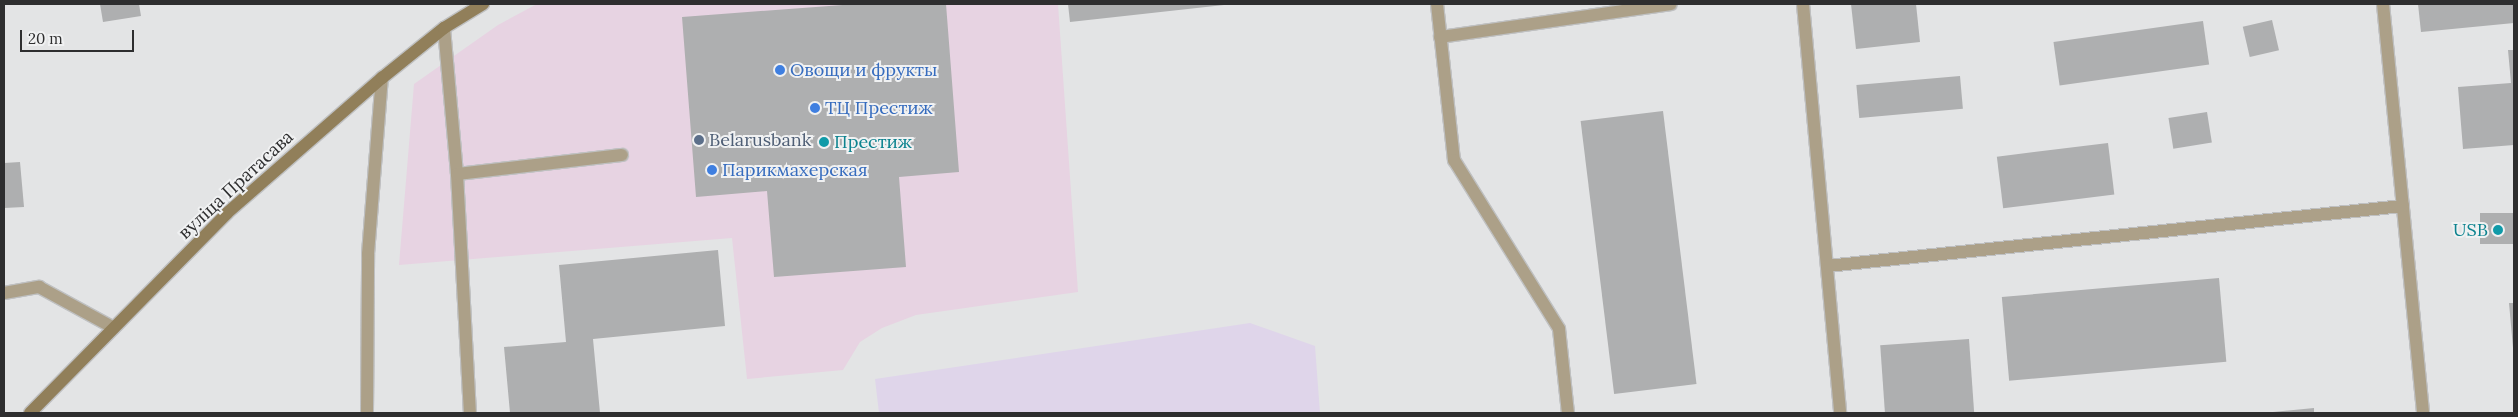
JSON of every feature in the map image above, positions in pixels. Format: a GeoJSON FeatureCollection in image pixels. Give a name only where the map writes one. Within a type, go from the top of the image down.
{"type":"FeatureCollection","features":[{"type":"Feature","properties":{"kind":"main road","name":"вуліца Пратасава"},"geometry":{"type":"LineString","coordinates":[[30,413],[227,213],[382,78],[444,28],[482,4]]}},
{"type":"Feature","properties":{"kind":"street"},"geometry":{"type":"LineString","coordinates":[[1437,4],[1454,160],[1559,329],[1568,413]]}},
{"type":"Feature","properties":{"kind":"street"},"geometry":{"type":"LineString","coordinates":[[1440,37],[1671,4]]}},
{"type":"Feature","properties":{"kind":"street"},"geometry":{"type":"LineString","coordinates":[[1803,4],[1840,413]]}},
{"type":"Feature","properties":{"kind":"street"},"geometry":{"type":"LineString","coordinates":[[2383,4],[2423,413]]}},
{"type":"Feature","properties":{"kind":"street"},"geometry":{"type":"LineString","coordinates":[[444,28],[457,174],[470,413]]}},
{"type":"Feature","properties":{"kind":"street"},"geometry":{"type":"LineString","coordinates":[[367,413],[368,254],[382,78]]}},
{"type":"Feature","properties":{"kind":"street"},"geometry":{"type":"LineString","coordinates":[[457,174],[622,155]]}},
{"type":"Feature","properties":{"kind":"street"},"geometry":{"type":"LineString","coordinates":[[1827,266],[2403,206]]}},
{"type":"Feature","properties":{"kind":"street"},"geometry":{"type":"LineString","coordinates":[[4,293],[39,287],[114,328]]}},
{"type":"Feature","properties":{"kind":"shaded area"},"geometry":{"type":"Polygon","coordinates":[[[537,4],[1058,4],[1078,292],[916,315],[882,328],[860,342],[843,370],[747,379],[732,238],[399,265],[414,84],[498,25],[537,4]]]}},
{"type":"Feature","properties":{"kind":"shaded area"},"geometry":{"type":"Polygon","coordinates":[[[1250,323],[1315,346],[1320,413],[879,413],[875,379],[1250,323]]]}},
{"type":"Feature","properties":{"kind":"building"},"geometry":{"type":"Polygon","coordinates":[[[100,4],[139,4],[141,16],[103,22],[100,4]]]}},
{"type":"Feature","properties":{"kind":"building","name":"Престиж"},"geometry":{"type":"Polygon","coordinates":[[[856,4],[946,4],[959,172],[899,177],[906,267],[774,277],[767,191],[696,197],[682,17],[856,4]]]}},
{"type":"Feature","properties":{"kind":"building"},"geometry":{"type":"Polygon","coordinates":[[[1068,4],[1224,4],[1224,5],[1070,22],[1068,4]]]}},
{"type":"Feature","properties":{"kind":"building"},"geometry":{"type":"Polygon","coordinates":[[[1851,4],[1916,4],[1920,42],[1856,49],[1851,4]]]}},
{"type":"Feature","properties":{"kind":"building"},"geometry":{"type":"Polygon","coordinates":[[[2418,4],[2514,4],[2514,23],[2421,32],[2418,4]]]}},
{"type":"Feature","properties":{"kind":"building"},"geometry":{"type":"Polygon","coordinates":[[[2272,20],[2279,50],[2250,57],[2243,27],[2272,20]]]}},
{"type":"Feature","properties":{"kind":"building"},"geometry":{"type":"Polygon","coordinates":[[[2203,21],[2209,65],[2060,86],[2053,42],[2203,21]]]}},
{"type":"Feature","properties":{"kind":"building"},"geometry":{"type":"Polygon","coordinates":[[[2508,50],[2514,50],[2514,145],[2463,149],[2458,87],[2511,83],[2508,50]]]}},
{"type":"Feature","properties":{"kind":"building"},"geometry":{"type":"Polygon","coordinates":[[[1960,76],[1963,109],[1859,118],[1856,85],[1960,76]]]}},
{"type":"Feature","properties":{"kind":"building"},"geometry":{"type":"Polygon","coordinates":[[[1663,111],[1697,384],[1614,394],[1581,121],[1663,111]]]}},
{"type":"Feature","properties":{"kind":"building"},"geometry":{"type":"Polygon","coordinates":[[[2207,112],[2212,143],[2173,149],[2168,118],[2207,112]]]}},
{"type":"Feature","properties":{"kind":"building"},"geometry":{"type":"Polygon","coordinates":[[[2108,143],[2114,195],[2003,208],[1997,157],[2108,143]]]}},
{"type":"Feature","properties":{"kind":"building"},"geometry":{"type":"Polygon","coordinates":[[[20,162],[24,207],[4,208],[4,163],[20,162]]]}},
{"type":"Feature","properties":{"kind":"building","name":"USB"},"geometry":{"type":"Polygon","coordinates":[[[2480,213],[2514,213],[2514,244],[2480,244],[2480,213]]]}},
{"type":"Feature","properties":{"kind":"building"},"geometry":{"type":"Polygon","coordinates":[[[718,250],[725,326],[593,339],[600,413],[510,413],[504,347],[566,342],[559,265],[718,250]]]}},
{"type":"Feature","properties":{"kind":"building"},"geometry":{"type":"Polygon","coordinates":[[[2219,278],[2226,362],[2009,381],[2002,297],[2219,278]]]}},
{"type":"Feature","properties":{"kind":"building"},"geometry":{"type":"Polygon","coordinates":[[[2509,303],[2514,303],[2514,348],[2513,348],[2509,303]]]}},
{"type":"Feature","properties":{"kind":"building"},"geometry":{"type":"Polygon","coordinates":[[[1969,339],[1974,413],[1885,413],[1880,345],[1969,339]]]}},
{"type":"Feature","properties":{"kind":"building"},"geometry":{"type":"Polygon","coordinates":[[[2314,408],[2314,413],[2273,413],[2273,412],[2314,408]]]}},
{"type":"Feature","properties":{"kind":"place","name":"Овощи и фрукты"},"geometry":{"type":"Point","coordinates":[780,70]}},
{"type":"Feature","properties":{"kind":"place","name":"ТЦ Престиж"},"geometry":{"type":"Point","coordinates":[815,108]}},
{"type":"Feature","properties":{"kind":"place","name":"Belarusbank"},"geometry":{"type":"Point","coordinates":[699,140]}},
{"type":"Feature","properties":{"kind":"place","name":"Престиж"},"geometry":{"type":"Point","coordinates":[824,142]}},
{"type":"Feature","properties":{"kind":"place","name":"Парикмахерская"},"geometry":{"type":"Point","coordinates":[712,170]}},
{"type":"Feature","properties":{"kind":"place","name":"USB"},"geometry":{"type":"Point","coordinates":[2498,230]}}]}
